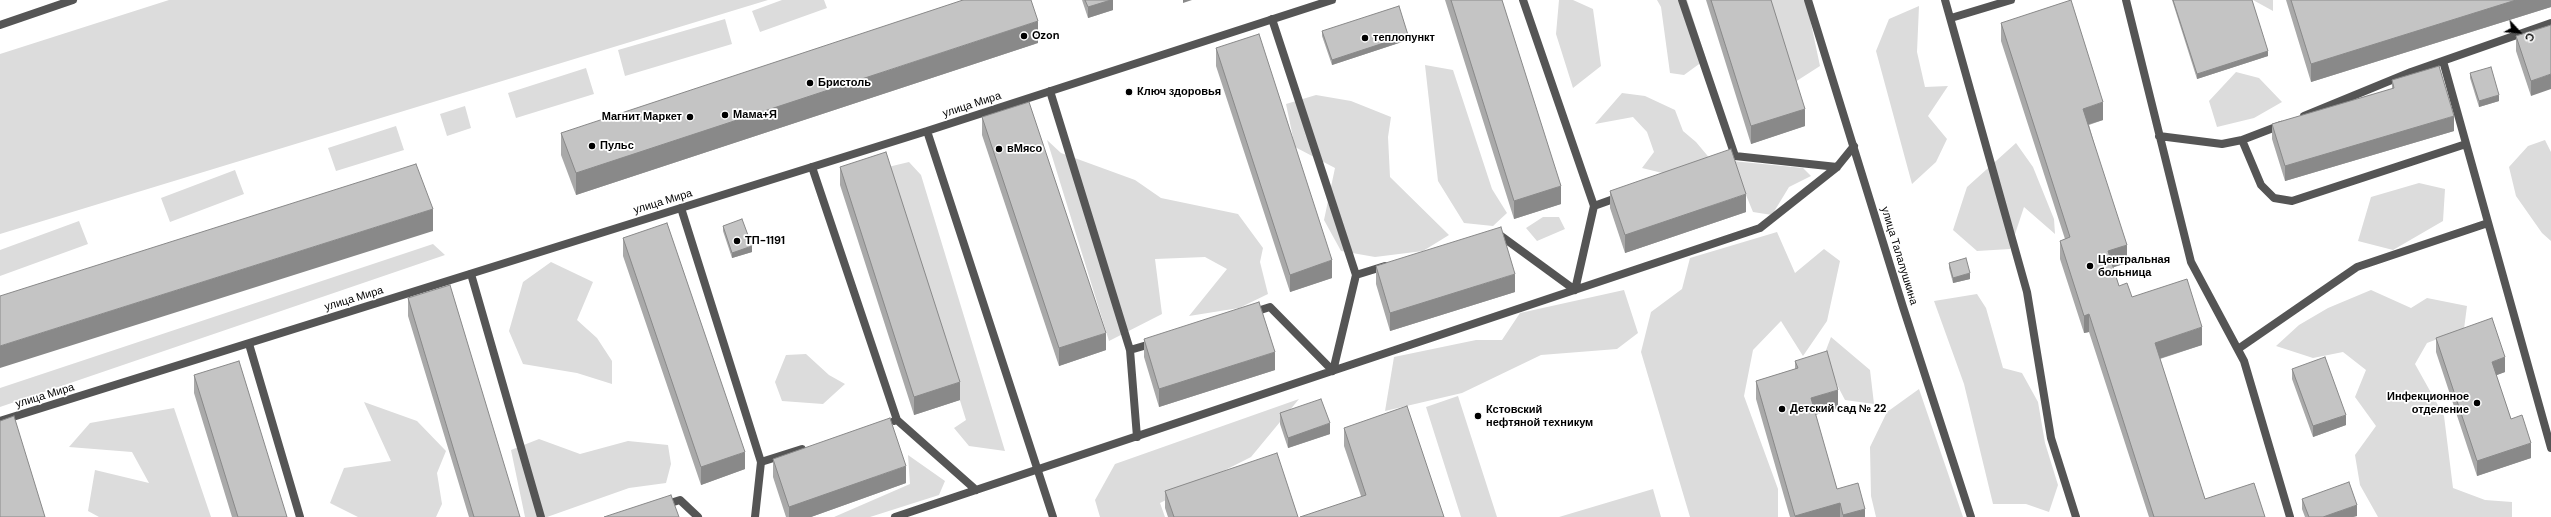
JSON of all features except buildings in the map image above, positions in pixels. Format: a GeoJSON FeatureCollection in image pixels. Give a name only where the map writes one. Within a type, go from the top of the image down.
{"type":"FeatureCollection","features":[{"type":"Feature","properties":{"kind":"street"},"geometry":{"type":"LineString","coordinates":[[0,25],[73,0]]}},
{"type":"Feature","properties":{"kind":"street","name":"улица Мира"},"geometry":{"type":"LineString","coordinates":[[0,421],[927,131],[1332,0]]}},
{"type":"Feature","properties":{"kind":"street"},"geometry":{"type":"LineString","coordinates":[[1523,0],[1594,206],[1575,290]]}},
{"type":"Feature","properties":{"kind":"street"},"geometry":{"type":"LineString","coordinates":[[1682,0],[1732,157],[1837,167]]}},
{"type":"Feature","properties":{"kind":"street","name":"улица Талалушкина"},"geometry":{"type":"LineString","coordinates":[[1808,0],[1971,517]]}},
{"type":"Feature","properties":{"kind":"street"},"geometry":{"type":"LineString","coordinates":[[1945,0],[2027,292],[2051,438],[2076,517]]}},
{"type":"Feature","properties":{"kind":"street"},"geometry":{"type":"LineString","coordinates":[[1951,18],[2011,0]]}},
{"type":"Feature","properties":{"kind":"street"},"geometry":{"type":"LineString","coordinates":[[2126,0],[2191,262],[2244,361],[2290,517]]}},
{"type":"Feature","properties":{"kind":"street"},"geometry":{"type":"LineString","coordinates":[[1272,19],[1356,275],[1333,371]]}},
{"type":"Feature","properties":{"kind":"street"},"geometry":{"type":"LineString","coordinates":[[2159,136],[2222,144],[2242,140],[2411,72],[2551,23]]}},
{"type":"Feature","properties":{"kind":"street"},"geometry":{"type":"LineString","coordinates":[[2443,61],[2551,448]]}},
{"type":"Feature","properties":{"kind":"street"},"geometry":{"type":"LineString","coordinates":[[1050,91],[1130,350],[1137,437]]}},
{"type":"Feature","properties":{"kind":"street"},"geometry":{"type":"LineString","coordinates":[[927,131],[1053,517]]}},
{"type":"Feature","properties":{"kind":"street"},"geometry":{"type":"LineString","coordinates":[[2242,140],[2261,185],[2274,198],[2292,201],[2466,144]]}},
{"type":"Feature","properties":{"kind":"street"},"geometry":{"type":"LineString","coordinates":[[895,517],[1760,228],[1837,167],[1854,146]]}},
{"type":"Feature","properties":{"kind":"street"},"geometry":{"type":"LineString","coordinates":[[812,167],[897,420],[976,490]]}},
{"type":"Feature","properties":{"kind":"street"},"geometry":{"type":"LineString","coordinates":[[1594,206],[1631,193]]}},
{"type":"Feature","properties":{"kind":"street"},"geometry":{"type":"LineString","coordinates":[[681,208],[761,462],[755,517]]}},
{"type":"Feature","properties":{"kind":"street"},"geometry":{"type":"LineString","coordinates":[[2238,349],[2357,267],[2488,223]]}},
{"type":"Feature","properties":{"kind":"street"},"geometry":{"type":"LineString","coordinates":[[1488,234],[1496,232],[1575,290]]}},
{"type":"Feature","properties":{"kind":"street"},"geometry":{"type":"LineString","coordinates":[[1356,275],[1393,263]]}},
{"type":"Feature","properties":{"kind":"street"},"geometry":{"type":"LineString","coordinates":[[471,274],[541,517]]}},
{"type":"Feature","properties":{"kind":"street"},"geometry":{"type":"LineString","coordinates":[[1241,316],[1270,307],[1333,371]]}},
{"type":"Feature","properties":{"kind":"street"},"geometry":{"type":"LineString","coordinates":[[1130,350],[1160,341]]}},
{"type":"Feature","properties":{"kind":"street"},"geometry":{"type":"LineString","coordinates":[[249,344],[300,517]]}},
{"type":"Feature","properties":{"kind":"street"},"geometry":{"type":"LineString","coordinates":[[13,417],[16,428]]}},
{"type":"Feature","properties":{"kind":"street"},"geometry":{"type":"LineString","coordinates":[[882,424],[897,420]]}},
{"type":"Feature","properties":{"kind":"street"},"geometry":{"type":"LineString","coordinates":[[761,462],[814,446]]}},
{"type":"Feature","properties":{"kind":"street"},"geometry":{"type":"LineString","coordinates":[[657,507],[680,500],[698,517]]}},
{"type":"Feature","properties":{"kind":"shaded area"},"geometry":{"type":"Polygon","coordinates":[[[169,0],[768,0],[0,234],[0,54],[169,0]]]}},
{"type":"Feature","properties":{"kind":"shaded area"},"geometry":{"type":"Polygon","coordinates":[[[782,0],[824,0],[827,8],[760,32],[752,11],[782,0]]]}},
{"type":"Feature","properties":{"kind":"shaded area"},"geometry":{"type":"Polygon","coordinates":[[[1559,0],[1573,0],[1593,9],[1601,66],[1573,88],[1556,34],[1559,0]]]}},
{"type":"Feature","properties":{"kind":"shaded area"},"geometry":{"type":"Polygon","coordinates":[[[1657,0],[1687,0],[1706,59],[1684,75],[1670,73],[1661,7],[1657,0]]]}},
{"type":"Feature","properties":{"kind":"shaded area"},"geometry":{"type":"Polygon","coordinates":[[[1770,0],[1806,0],[1820,66],[1795,82],[1770,0]]]}},
{"type":"Feature","properties":{"kind":"shaded area"},"geometry":{"type":"Polygon","coordinates":[[[2253,0],[2273,0],[2273,11],[2253,0]]]}},
{"type":"Feature","properties":{"kind":"shaded area"},"geometry":{"type":"Polygon","coordinates":[[[1919,6],[1917,52],[1925,87],[1948,86],[1928,116],[1947,139],[1936,162],[1912,184],[1876,51],[1889,19],[1919,6]]]}},
{"type":"Feature","properties":{"kind":"shaded area"},"geometry":{"type":"Polygon","coordinates":[[[725,19],[732,44],[625,76],[618,50],[725,19]]]}},
{"type":"Feature","properties":{"kind":"shaded area"},"geometry":{"type":"Polygon","coordinates":[[[1425,65],[1453,70],[1492,189],[1507,213],[1493,226],[1464,223],[1438,181],[1425,65]]]}},
{"type":"Feature","properties":{"kind":"shaded area"},"geometry":{"type":"Polygon","coordinates":[[[586,68],[594,94],[516,118],[508,93],[586,68]]]}},
{"type":"Feature","properties":{"kind":"shaded area"},"geometry":{"type":"Polygon","coordinates":[[[2236,72],[2259,78],[2282,102],[2254,118],[2217,127],[2209,101],[2236,72]]]}},
{"type":"Feature","properties":{"kind":"shaded area"},"geometry":{"type":"Polygon","coordinates":[[[1622,93],[1645,96],[1675,110],[1683,131],[1696,142],[1717,167],[1687,179],[1642,168],[1654,152],[1647,132],[1633,117],[1595,124],[1622,93]]]}},
{"type":"Feature","properties":{"kind":"shaded area"},"geometry":{"type":"Polygon","coordinates":[[[1316,95],[1351,101],[1391,117],[1388,137],[1390,177],[1449,235],[1423,251],[1375,257],[1341,251],[1324,220],[1335,168],[1295,147],[1286,104],[1316,95]]]}},
{"type":"Feature","properties":{"kind":"shaded area"},"geometry":{"type":"Polygon","coordinates":[[[465,106],[471,128],[447,136],[440,114],[465,106]]]}},
{"type":"Feature","properties":{"kind":"shaded area"},"geometry":{"type":"Polygon","coordinates":[[[396,126],[404,150],[336,171],[328,148],[396,126]]]}},
{"type":"Feature","properties":{"kind":"shaded area"},"geometry":{"type":"Polygon","coordinates":[[[1047,140],[1061,153],[1135,180],[1161,198],[1238,214],[1263,248],[1260,262],[1268,294],[1239,308],[1189,316],[1227,269],[1205,257],[1155,259],[1162,314],[1109,341],[1047,140]]]}},
{"type":"Feature","properties":{"kind":"shaded area"},"geometry":{"type":"Polygon","coordinates":[[[2545,140],[2551,152],[2551,241],[2542,233],[2516,196],[2509,167],[2528,146],[2545,140]]]}},
{"type":"Feature","properties":{"kind":"shaded area"},"geometry":{"type":"Polygon","coordinates":[[[2016,143],[2033,167],[2054,219],[2055,234],[2024,207],[2010,249],[1977,251],[1953,230],[1967,187],[2016,143]]]}},
{"type":"Feature","properties":{"kind":"shaded area"},"geometry":{"type":"Polygon","coordinates":[[[1732,161],[1803,168],[1811,176],[1789,187],[1772,215],[1753,212],[1732,161]]]}},
{"type":"Feature","properties":{"kind":"shaded area"},"geometry":{"type":"Polygon","coordinates":[[[909,162],[921,175],[1005,451],[969,446],[954,428],[966,420],[888,167],[909,162]]]}},
{"type":"Feature","properties":{"kind":"shaded area"},"geometry":{"type":"Polygon","coordinates":[[[235,170],[244,194],[170,222],[161,198],[235,170]]]}},
{"type":"Feature","properties":{"kind":"shaded area"},"geometry":{"type":"Polygon","coordinates":[[[2419,183],[2445,189],[2443,221],[2393,250],[2358,241],[2371,197],[2419,183]]]}},
{"type":"Feature","properties":{"kind":"shaded area"},"geometry":{"type":"Polygon","coordinates":[[[1543,217],[1559,217],[1565,229],[1537,241],[1526,228],[1543,217]]]}},
{"type":"Feature","properties":{"kind":"shaded area"},"geometry":{"type":"Polygon","coordinates":[[[79,221],[88,244],[0,276],[0,250],[79,221]]]}},
{"type":"Feature","properties":{"kind":"shaded area"},"geometry":{"type":"Polygon","coordinates":[[[1777,232],[1795,273],[1824,249],[1840,261],[1827,321],[1803,356],[1781,321],[1753,350],[1744,396],[1778,489],[1778,517],[1690,517],[1641,352],[1651,312],[1682,289],[1690,258],[1777,232]]]}},
{"type":"Feature","properties":{"kind":"shaded area"},"geometry":{"type":"Polygon","coordinates":[[[433,244],[445,255],[0,407],[0,388],[433,244]]]}},
{"type":"Feature","properties":{"kind":"shaded area"},"geometry":{"type":"Polygon","coordinates":[[[551,262],[593,282],[577,320],[597,338],[612,361],[612,384],[577,373],[523,364],[509,331],[523,282],[551,262]]]}},
{"type":"Feature","properties":{"kind":"shaded area"},"geometry":{"type":"Polygon","coordinates":[[[1624,290],[1638,333],[1617,349],[1541,355],[1462,393],[1385,411],[1394,357],[1476,340],[1502,340],[1520,313],[1624,290]]]}},
{"type":"Feature","properties":{"kind":"shaded area"},"geometry":{"type":"Polygon","coordinates":[[[2371,290],[2411,308],[2427,298],[2467,306],[2464,329],[2427,343],[2415,364],[2444,416],[2453,488],[2485,500],[2512,502],[2512,517],[2378,517],[2360,485],[2355,455],[2376,426],[2355,397],[2366,370],[2343,352],[2313,358],[2276,346],[2299,325],[2328,308],[2371,290]]]}},
{"type":"Feature","properties":{"kind":"shaded area"},"geometry":{"type":"Polygon","coordinates":[[[1977,294],[1986,308],[2003,368],[2022,373],[2038,402],[2045,443],[2058,485],[2049,512],[2026,504],[1993,504],[1964,384],[1934,301],[1977,294]]]}},
{"type":"Feature","properties":{"kind":"shaded area"},"geometry":{"type":"Polygon","coordinates":[[[1831,337],[1870,370],[1874,404],[1845,400],[1823,358],[1831,337]]]}},
{"type":"Feature","properties":{"kind":"shaded area"},"geometry":{"type":"Polygon","coordinates":[[[806,354],[829,375],[845,384],[823,404],[782,401],[775,382],[786,355],[806,354]]]}},
{"type":"Feature","properties":{"kind":"shaded area"},"geometry":{"type":"Polygon","coordinates":[[[1919,389],[1963,517],[1876,517],[1871,496],[1870,447],[1887,412],[1919,389]]]}},
{"type":"Feature","properties":{"kind":"shaded area"},"geometry":{"type":"Polygon","coordinates":[[[1458,396],[1497,517],[1461,517],[1426,407],[1458,396]]]}},
{"type":"Feature","properties":{"kind":"shaded area"},"geometry":{"type":"Polygon","coordinates":[[[1299,399],[1251,457],[1160,503],[1165,517],[1100,517],[1095,500],[1115,464],[1299,399]]]}},
{"type":"Feature","properties":{"kind":"shaded area"},"geometry":{"type":"Polygon","coordinates":[[[364,402],[417,421],[446,451],[437,473],[442,504],[436,517],[358,517],[330,503],[344,468],[391,461],[364,402]]]}},
{"type":"Feature","properties":{"kind":"shaded area"},"geometry":{"type":"Polygon","coordinates":[[[174,408],[211,517],[99,517],[88,511],[95,470],[149,483],[132,452],[69,447],[90,423],[174,408]]]}},
{"type":"Feature","properties":{"kind":"shaded area"},"geometry":{"type":"Polygon","coordinates":[[[539,439],[580,454],[628,441],[668,445],[671,464],[666,483],[629,488],[547,517],[525,517],[511,450],[539,439]]]}},
{"type":"Feature","properties":{"kind":"shaded area"},"geometry":{"type":"Polygon","coordinates":[[[908,455],[945,481],[939,495],[870,517],[834,517],[910,484],[908,455]]]}},
{"type":"Feature","properties":{"kind":"shaded area"},"geometry":{"type":"Polygon","coordinates":[[[1653,489],[1661,517],[1559,517],[1653,489]]]}},
{"type":"Feature","properties":{"kind":"place","name":"Ozon"},"geometry":{"type":"Point","coordinates":[1024,36]}},
{"type":"Feature","properties":{"kind":"place","name":"теплопункт"},"geometry":{"type":"Point","coordinates":[1365,38]}},
{"type":"Feature","properties":{"kind":"place","name":"Бристоль"},"geometry":{"type":"Point","coordinates":[810,83]}},
{"type":"Feature","properties":{"kind":"place","name":"Ключ здоровья"},"geometry":{"type":"Point","coordinates":[1129,92]}},
{"type":"Feature","properties":{"kind":"place","name":"Мама+Я"},"geometry":{"type":"Point","coordinates":[725,115]}},
{"type":"Feature","properties":{"kind":"place","name":"Магнит Маркет"},"geometry":{"type":"Point","coordinates":[690,117]}},
{"type":"Feature","properties":{"kind":"place","name":"Пульс"},"geometry":{"type":"Point","coordinates":[592,146]}},
{"type":"Feature","properties":{"kind":"place","name":"вМясо"},"geometry":{"type":"Point","coordinates":[999,149]}},
{"type":"Feature","properties":{"kind":"place","name":"ТП-1191"},"geometry":{"type":"Point","coordinates":[737,241]}},
{"type":"Feature","properties":{"kind":"place","name":"Центральная больница"},"geometry":{"type":"Point","coordinates":[2090,266]}},
{"type":"Feature","properties":{"kind":"place","name":"Инфекционное отделение"},"geometry":{"type":"Point","coordinates":[2477,403]}},
{"type":"Feature","properties":{"kind":"place","name":"Детский сад № 22"},"geometry":{"type":"Point","coordinates":[1782,409]}},
{"type":"Feature","properties":{"kind":"place","name":"Кстовский нефтяной техникум"},"geometry":{"type":"Point","coordinates":[1478,416]}}]}
